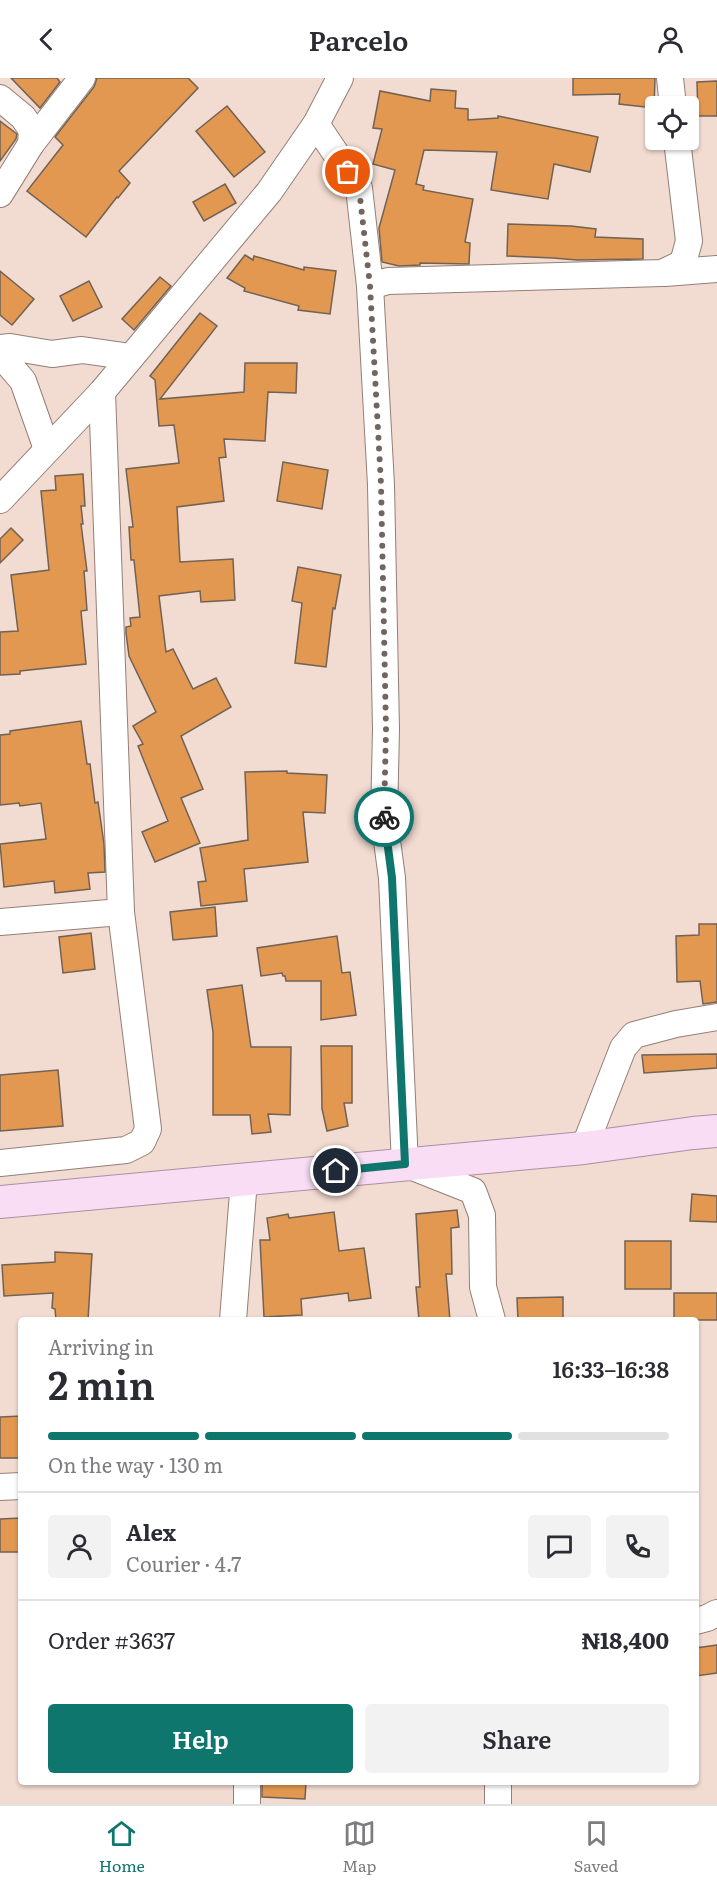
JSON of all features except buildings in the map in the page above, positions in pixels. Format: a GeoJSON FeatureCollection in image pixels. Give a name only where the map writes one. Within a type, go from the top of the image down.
{"type":"FeatureCollection","features":[{"type":"Feature","properties":{"kind":"main road"},"geometry":{"type":"LineString","coordinates":[[6,1202],[584,1148],[717,1131]]}},
{"type":"Feature","properties":{"kind":"street"},"geometry":{"type":"LineString","coordinates":[[0,194],[31,144],[82,78]]}},
{"type":"Feature","properties":{"kind":"street"},"geometry":{"type":"LineString","coordinates":[[0,500],[102,392],[269,192],[316,124],[340,78]]}},
{"type":"Feature","properties":{"kind":"street"},"geometry":{"type":"LineString","coordinates":[[670,78],[672,96]]}},
{"type":"Feature","properties":{"kind":"street"},"geometry":{"type":"LineString","coordinates":[[0,98],[23,117],[32,130],[31,144]]}},
{"type":"Feature","properties":{"kind":"street"},"geometry":{"type":"LineString","coordinates":[[316,124],[359,188],[370,286],[381,484],[386,729],[384,819],[392,878],[405,1164],[472,1191],[482,1215],[483,1287],[491,1317]]}},
{"type":"Feature","properties":{"kind":"street"},"geometry":{"type":"LineString","coordinates":[[662,273],[683,263],[689,242],[678,150]]}},
{"type":"Feature","properties":{"kind":"street"},"geometry":{"type":"LineString","coordinates":[[370,286],[388,281],[662,273],[717,269]]}},
{"type":"Feature","properties":{"kind":"street"},"geometry":{"type":"LineString","coordinates":[[0,348],[10,347],[52,354],[82,350],[131,357]]}},
{"type":"Feature","properties":{"kind":"street"},"geometry":{"type":"LineString","coordinates":[[0,354],[23,381],[47,449]]}},
{"type":"Feature","properties":{"kind":"street"},"geometry":{"type":"LineString","coordinates":[[6,1202],[5,1163],[126,1150],[142,1142],[148,1129],[122,912],[102,392]]}},
{"type":"Feature","properties":{"kind":"street"},"geometry":{"type":"LineString","coordinates":[[0,922],[122,912]]}},
{"type":"Feature","properties":{"kind":"street"},"geometry":{"type":"LineString","coordinates":[[584,1148],[623,1048],[634,1035],[676,1024],[717,1017]]}},
{"type":"Feature","properties":{"kind":"street"},"geometry":{"type":"LineString","coordinates":[[233,1317],[244,1180]]}},
{"type":"Feature","properties":{"kind":"street"},"geometry":{"type":"LineString","coordinates":[[0,1487],[18,1486]]}},
{"type":"Feature","properties":{"kind":"street"},"geometry":{"type":"LineString","coordinates":[[699,1620],[717,1613]]}},
{"type":"Feature","properties":{"kind":"street"},"geometry":{"type":"LineString","coordinates":[[247,1785],[247,1804]]}},
{"type":"Feature","properties":{"kind":"street"},"geometry":{"type":"LineString","coordinates":[[498,1785],[498,1804]]}},
{"type":"Feature","properties":{"kind":"way so far"},"geometry":{"type":"LineString","coordinates":[[348,172],[359,188],[370,286],[381,484],[386,729],[384,817]]}},
{"type":"Feature","properties":{"kind":"route"},"geometry":{"type":"LineString","coordinates":[[336,1171],[405,1164],[392,878],[384,817]]}}]}
